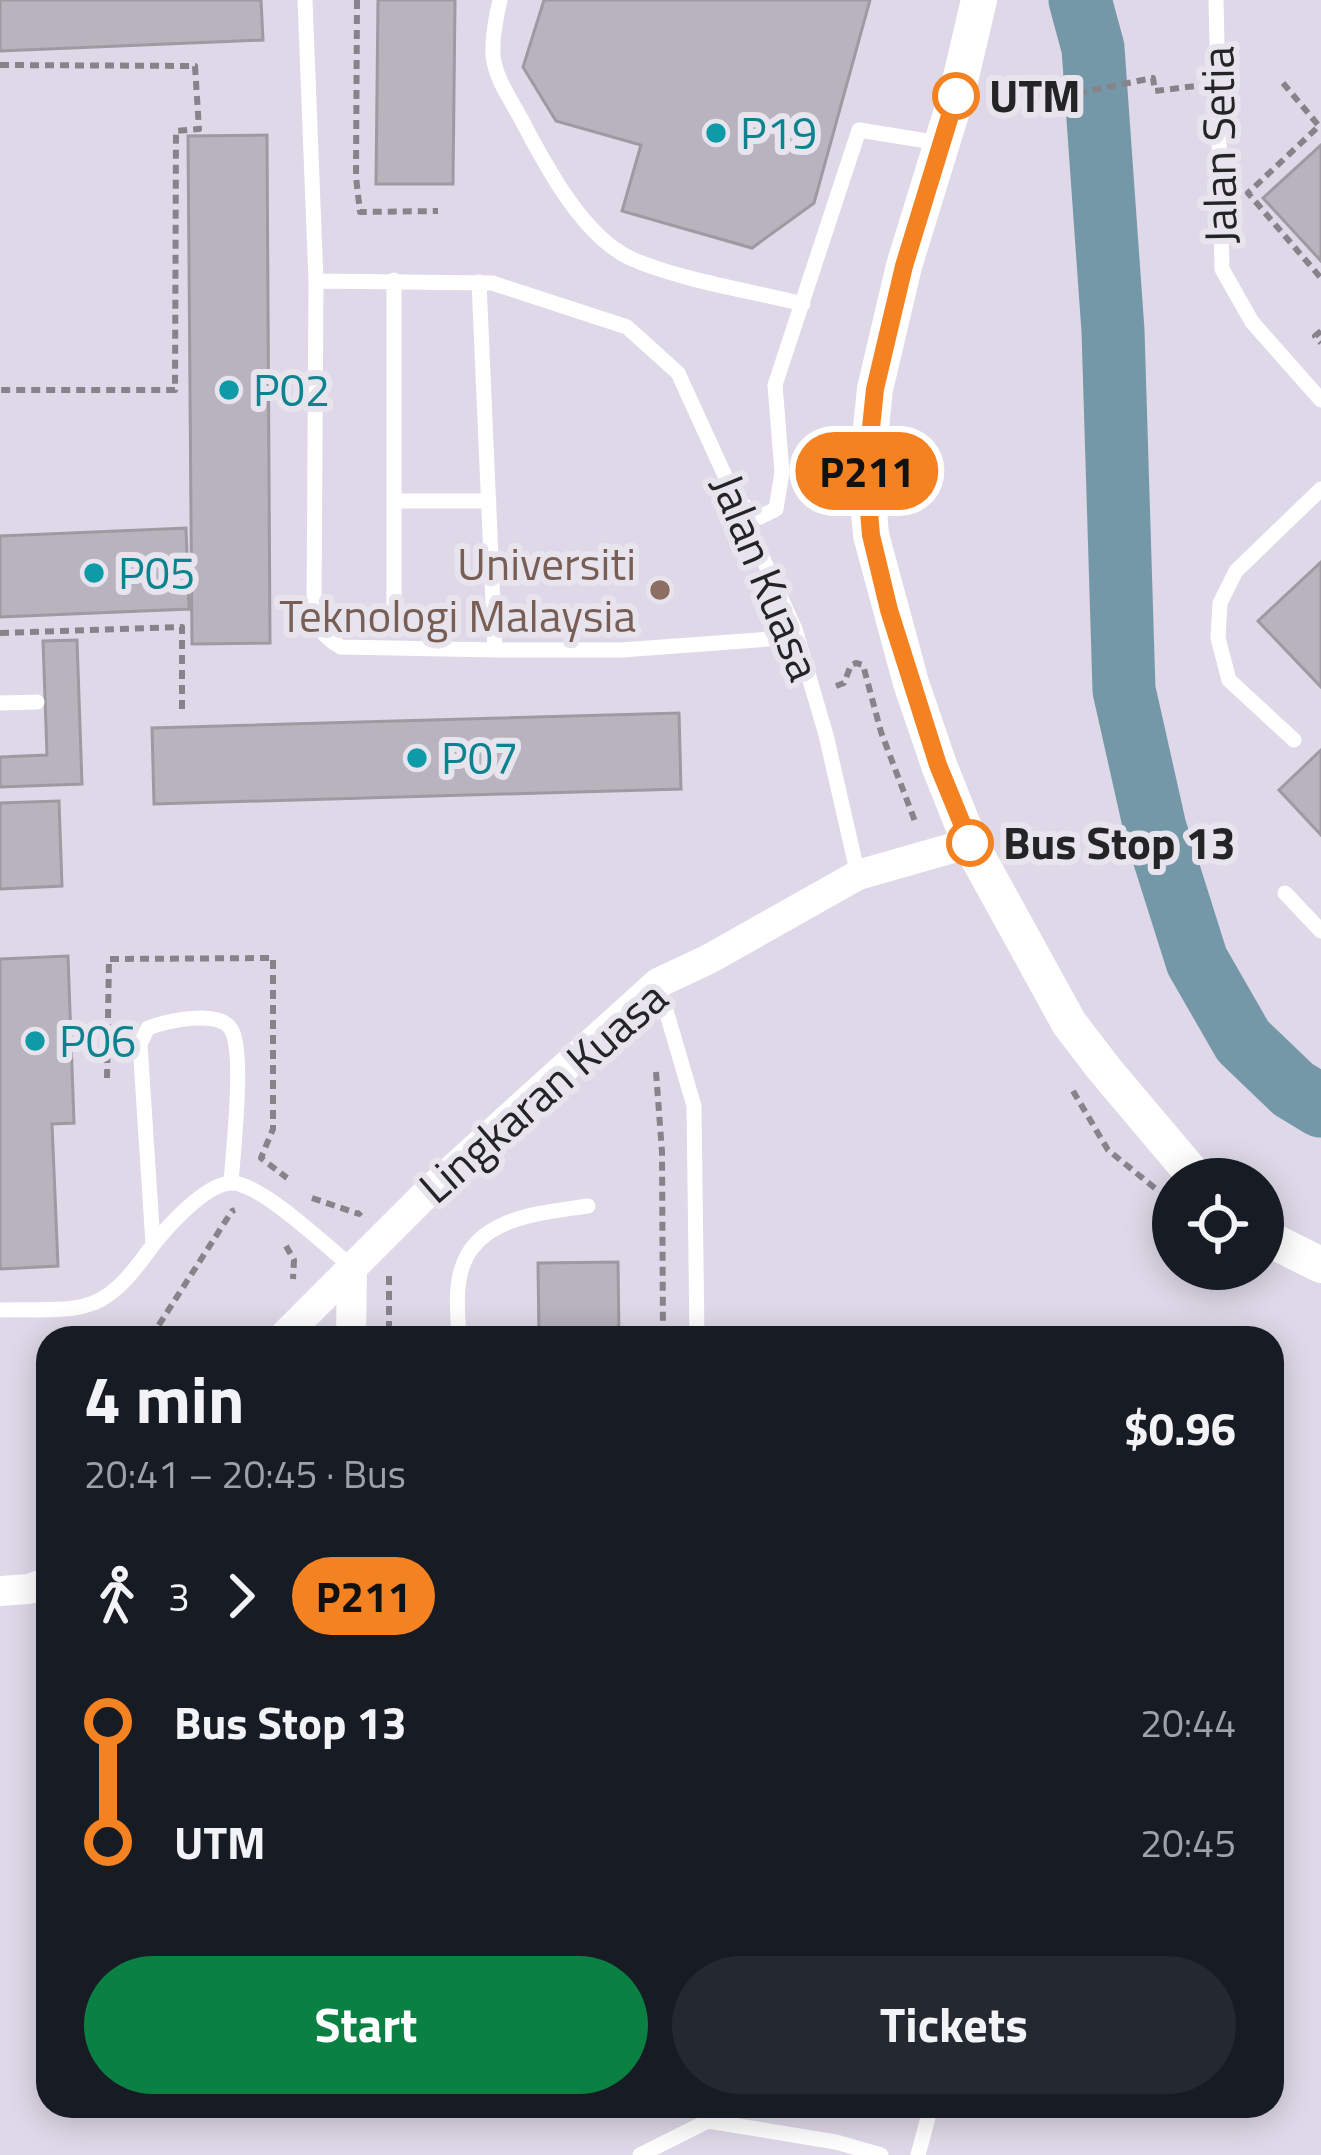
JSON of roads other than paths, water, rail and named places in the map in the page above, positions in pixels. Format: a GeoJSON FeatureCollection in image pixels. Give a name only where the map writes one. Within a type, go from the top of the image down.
{"type":"FeatureCollection","features":[{"type":"Feature","properties":{"kind":"street"},"geometry":{"type":"LineString","coordinates":[[979,0],[957,94],[904,266],[875,389],[866,476],[871,535],[889,610],[938,765],[970,843],[1069,1023],[1178,1158]]}},
{"type":"Feature","properties":{"kind":"street","name":"Lingkaran Kuasa"},"geometry":{"type":"LineString","coordinates":[[295,1326],[431,1189],[658,983],[858,875],[970,843]]}},
{"type":"Feature","properties":{"kind":"street"},"geometry":{"type":"LineString","coordinates":[[1284,1246],[1321,1265]]}},
{"type":"Feature","properties":{"kind":"street"},"geometry":{"type":"LineString","coordinates":[[351,1326],[352,1267]]}},
{"type":"Feature","properties":{"kind":"street"},"geometry":{"type":"LineString","coordinates":[[0,1591],[36,1586]]}},
{"type":"Feature","properties":{"kind":"lane"},"geometry":{"type":"LineString","coordinates":[[305,0],[316,281],[314,609],[317,626],[327,639],[341,647],[622,650],[797,638]]}},
{"type":"Feature","properties":{"kind":"lane"},"geometry":{"type":"LineString","coordinates":[[500,0],[494,56],[500,80],[542,160],[603,239],[629,258],[802,304]]}},
{"type":"Feature","properties":{"kind":"lane","name":"Jalan Setia"},"geometry":{"type":"LineString","coordinates":[[1216,0],[1222,269],[1252,322],[1321,400]]}},
{"type":"Feature","properties":{"kind":"lane"},"geometry":{"type":"LineString","coordinates":[[736,500],[760,517],[776,509],[782,472],[776,385],[860,130],[940,143]]}},
{"type":"Feature","properties":{"kind":"lane"},"geometry":{"type":"LineString","coordinates":[[394,280],[394,603]]}},
{"type":"Feature","properties":{"kind":"lane","name":"Jalan Kuasa"},"geometry":{"type":"LineString","coordinates":[[316,281],[492,284],[627,327],[678,373],[797,638],[826,735],[858,875]]}},
{"type":"Feature","properties":{"kind":"lane"},"geometry":{"type":"LineString","coordinates":[[479,282],[495,650]]}},
{"type":"Feature","properties":{"kind":"lane"},"geometry":{"type":"LineString","coordinates":[[1294,740],[1229,680],[1218,638],[1220,603],[1236,571],[1321,489]]}},
{"type":"Feature","properties":{"kind":"lane"},"geometry":{"type":"LineString","coordinates":[[395,501],[490,501]]}},
{"type":"Feature","properties":{"kind":"lane"},"geometry":{"type":"LineString","coordinates":[[0,703],[38,702]]}},
{"type":"Feature","properties":{"kind":"lane"},"geometry":{"type":"LineString","coordinates":[[1285,893],[1321,931]]}},
{"type":"Feature","properties":{"kind":"lane"},"geometry":{"type":"LineString","coordinates":[[658,983],[694,1106],[697,1326]]}},
{"type":"Feature","properties":{"kind":"lane"},"geometry":{"type":"LineString","coordinates":[[153,1244],[140,1044],[148,1028],[165,1021],[205,1018],[223,1022],[232,1030],[238,1054],[231,1183]]}},
{"type":"Feature","properties":{"kind":"lane"},"geometry":{"type":"LineString","coordinates":[[0,1310],[84,1306],[110,1293],[206,1192],[231,1183],[259,1191],[352,1267]]}},
{"type":"Feature","properties":{"kind":"lane"},"geometry":{"type":"LineString","coordinates":[[458,1326],[461,1269],[475,1241],[522,1216],[588,1205]]}},
{"type":"Feature","properties":{"kind":"lane"},"geometry":{"type":"LineString","coordinates":[[640,2155],[700,2118]]}},
{"type":"Feature","properties":{"kind":"lane"},"geometry":{"type":"LineString","coordinates":[[730,2118],[881,2155]]}},
{"type":"Feature","properties":{"kind":"lane"},"geometry":{"type":"LineString","coordinates":[[918,2155],[928,2118]]}},
{"type":"Feature","properties":{"kind":"waterway"},"geometry":{"type":"LineString","coordinates":[[1080,0],[1093,48],[1113,331],[1124,690],[1155,828],[1197,961],[1243,1041],[1293,1089],[1321,1106]]}},
{"type":"Feature","properties":{"kind":"place","name":"UTM"},"geometry":{"type":"Point","coordinates":[956,96]}},
{"type":"Feature","properties":{"kind":"place","name":"P19"},"geometry":{"type":"Point","coordinates":[716,133]}},
{"type":"Feature","properties":{"kind":"place","name":"P02"},"geometry":{"type":"Point","coordinates":[229,390]}},
{"type":"Feature","properties":{"kind":"place","name":"P05"},"geometry":{"type":"Point","coordinates":[94,573]}},
{"type":"Feature","properties":{"kind":"place","name":"Universiti Teknologi Malaysia"},"geometry":{"type":"Point","coordinates":[660,590]}},
{"type":"Feature","properties":{"kind":"place","name":"P07"},"geometry":{"type":"Point","coordinates":[417,758]}},
{"type":"Feature","properties":{"kind":"place","name":"Bus Stop 13"},"geometry":{"type":"Point","coordinates":[970,843]}},
{"type":"Feature","properties":{"kind":"place","name":"P06"},"geometry":{"type":"Point","coordinates":[35,1041]}}]}
